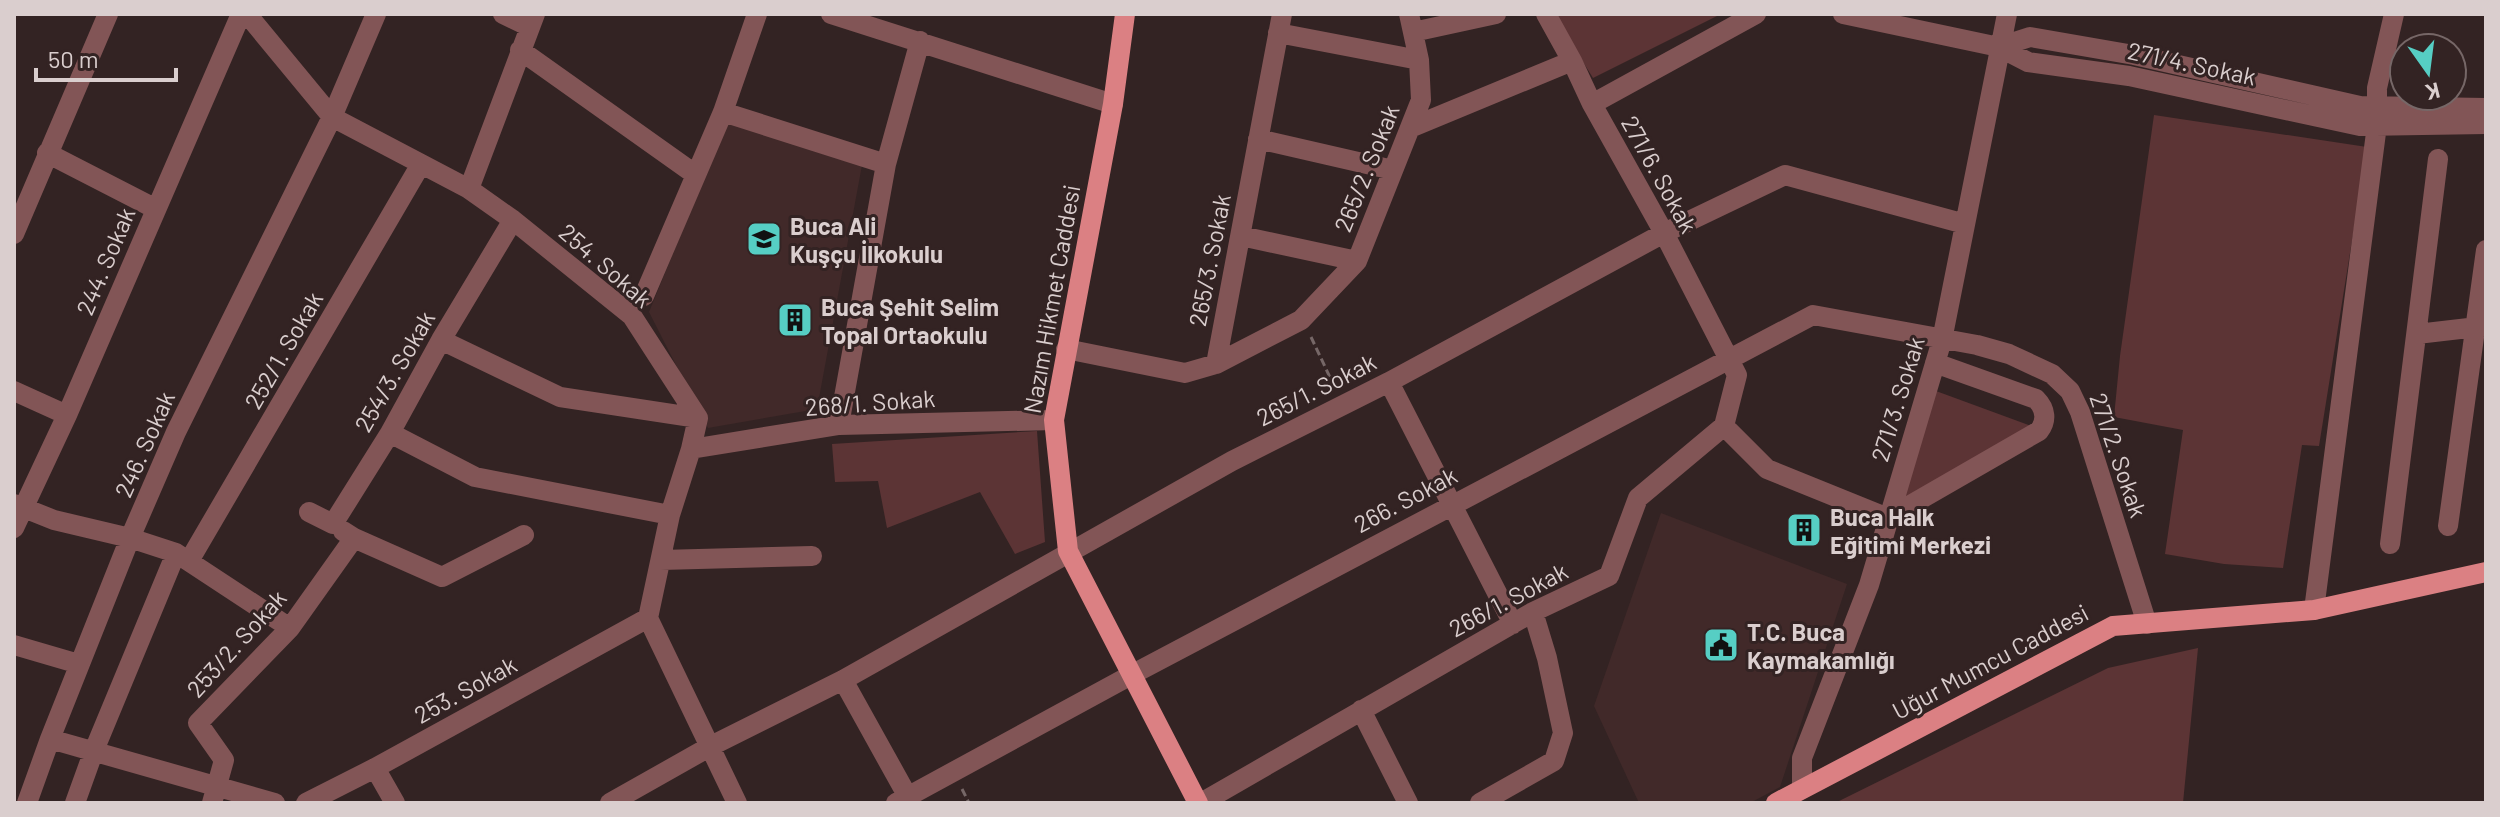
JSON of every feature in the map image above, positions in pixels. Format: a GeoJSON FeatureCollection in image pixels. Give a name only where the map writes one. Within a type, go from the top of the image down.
{"type":"FeatureCollection","features":[{"type":"Feature","properties":{"kind":"main road","name":"Nazım Hikmet Caddesi"},"geometry":{"type":"LineString","coordinates":[[1125,14],[1113,104],[1054,420],[1068,551],[1199,803]]}},
{"type":"Feature","properties":{"kind":"main road","name":"Uğur Mumcu Caddesi"},"geometry":{"type":"LineString","coordinates":[[1776,803],[2113,626],[2314,610],[2484,574]]}},
{"type":"Feature","properties":{"kind":"street"},"geometry":{"type":"LineString","coordinates":[[14,234],[108,14]]}},
{"type":"Feature","properties":{"kind":"street","name":"254. Sokak"},"geometry":{"type":"LineString","coordinates":[[244,14],[332,117],[469,189],[513,220],[632,316],[698,418]]}},
{"type":"Feature","properties":{"kind":"street","name":"244. Sokak"},"geometry":{"type":"LineString","coordinates":[[14,528],[18,506],[67,415],[244,14]]}},
{"type":"Feature","properties":{"kind":"street","name":"246. Sokak"},"geometry":{"type":"LineString","coordinates":[[27,803],[79,664],[176,432],[332,117],[376,14]]}},
{"type":"Feature","properties":{"kind":"street"},"geometry":{"type":"LineString","coordinates":[[469,189],[532,20],[503,14]]}},
{"type":"Feature","properties":{"kind":"street"},"geometry":{"type":"LineString","coordinates":[[644,296],[723,112],[757,14]]}},
{"type":"Feature","properties":{"kind":"street"},"geometry":{"type":"LineString","coordinates":[[831,14],[1113,104]]}},
{"type":"Feature","properties":{"kind":"street"},"geometry":{"type":"LineString","coordinates":[[1411,23],[1496,14]]}},
{"type":"Feature","properties":{"kind":"street","name":"271/6. Sokak"},"geometry":{"type":"LineString","coordinates":[[1546,14],[1728,359]]}},
{"type":"Feature","properties":{"kind":"street"},"geometry":{"type":"LineString","coordinates":[[1592,104],[1756,14]]}},
{"type":"Feature","properties":{"kind":"street","name":"271/4. Sokak"},"geometry":{"type":"LineString","coordinates":[[1843,14],[1878,18],[1999,47],[2028,62],[2129,76],[2360,126],[2377,116],[2484,113]]}},
{"type":"Feature","properties":{"kind":"street","name":"271/3. Sokak"},"geometry":{"type":"LineString","coordinates":[[1802,789],[1802,758],[1869,585],[1942,340],[2007,14]]}},
{"type":"Feature","properties":{"kind":"street"},"geometry":{"type":"LineString","coordinates":[[2314,610],[2377,116],[2377,88],[2394,14]]}},
{"type":"Feature","properties":{"kind":"street"},"geometry":{"type":"LineString","coordinates":[[1280,23],[1419,60]]}},
{"type":"Feature","properties":{"kind":"street","name":"265/3. Sokak"},"geometry":{"type":"LineString","coordinates":[[1216,364],[1280,23]]}},
{"type":"Feature","properties":{"kind":"street","name":"265/2. Sokak"},"geometry":{"type":"LineString","coordinates":[[1216,364],[1301,320],[1357,261],[1421,100],[1419,60],[1411,23]]}},
{"type":"Feature","properties":{"kind":"street"},"geometry":{"type":"LineString","coordinates":[[839,425],[886,164],[920,41]]}},
{"type":"Feature","properties":{"kind":"street"},"geometry":{"type":"LineString","coordinates":[[520,50],[696,175]]}},
{"type":"Feature","properties":{"kind":"street"},"geometry":{"type":"LineString","coordinates":[[1410,128],[1572,61]]}},
{"type":"Feature","properties":{"kind":"street"},"geometry":{"type":"LineString","coordinates":[[2484,113],[2486,87]]}},
{"type":"Feature","properties":{"kind":"street"},"geometry":{"type":"LineString","coordinates":[[723,112],[886,164]]}},
{"type":"Feature","properties":{"kind":"street"},"geometry":{"type":"LineString","coordinates":[[1258,139],[1393,170]]}},
{"type":"Feature","properties":{"kind":"street"},"geometry":{"type":"LineString","coordinates":[[47,153],[156,209]]}},
{"type":"Feature","properties":{"kind":"street"},"geometry":{"type":"LineString","coordinates":[[2390,544],[2438,159]]}},
{"type":"Feature","properties":{"kind":"street","name":"252/1. Sokak"},"geometry":{"type":"LineString","coordinates":[[75,803],[93,753],[183,557],[421,164]]}},
{"type":"Feature","properties":{"kind":"street","name":"265/1. Sokak"},"geometry":{"type":"LineString","coordinates":[[610,803],[711,746],[843,680],[1232,461],[1389,382],[1664,233],[1785,175],[1965,224]]}},
{"type":"Feature","properties":{"kind":"street","name":"254/3. Sokak"},"geometry":{"type":"LineString","coordinates":[[333,524],[390,433],[513,220]]}},
{"type":"Feature","properties":{"kind":"street"},"geometry":{"type":"LineString","coordinates":[[1241,236],[1357,261]]}},
{"type":"Feature","properties":{"kind":"street"},"geometry":{"type":"LineString","coordinates":[[2448,526],[2481,327],[2486,250]]}},
{"type":"Feature","properties":{"kind":"street","name":"266. Sokak"},"geometry":{"type":"LineString","coordinates":[[843,680],[902,800],[1451,504],[1813,315],[1942,340]]}},
{"type":"Feature","properties":{"kind":"street"},"geometry":{"type":"LineString","coordinates":[[2417,334],[2481,327]]}},
{"type":"Feature","properties":{"kind":"street"},"geometry":{"type":"LineString","coordinates":[[441,340],[560,397],[698,418],[670,515],[648,618],[737,803]]}},
{"type":"Feature","properties":{"kind":"street","name":"271/2. Sokak"},"geometry":{"type":"LineString","coordinates":[[1942,340],[2009,354],[2052,374],[2070,391],[2080,412],[2147,624]]}},
{"type":"Feature","properties":{"kind":"street"},"geometry":{"type":"LineString","coordinates":[[1066,349],[1185,373],[1216,364]]}},
{"type":"Feature","properties":{"kind":"street"},"geometry":{"type":"LineString","coordinates":[[1728,359],[1737,375],[1724,426],[1767,469],[1888,518],[2039,431],[2044,421],[2043,409],[2036,399],[1935,363]]}},
{"type":"Feature","properties":{"kind":"street"},"geometry":{"type":"LineString","coordinates":[[1389,382],[1513,624]]}},
{"type":"Feature","properties":{"kind":"street"},"geometry":{"type":"LineString","coordinates":[[14,391],[67,415]]}},
{"type":"Feature","properties":{"kind":"street","name":"268/1. Sokak"},"geometry":{"type":"LineString","coordinates":[[691,449],[839,425],[1054,420]]}},
{"type":"Feature","properties":{"kind":"street","name":"266/1. Sokak"},"geometry":{"type":"LineString","coordinates":[[1199,803],[1533,612],[1609,576],[1638,498],[1724,426]]}},
{"type":"Feature","properties":{"kind":"street"},"geometry":{"type":"LineString","coordinates":[[390,433],[475,477],[670,515]]}},
{"type":"Feature","properties":{"kind":"street"},"geometry":{"type":"LineString","coordinates":[[18,506],[54,520],[130,538],[183,557],[290,628]]}},
{"type":"Feature","properties":{"kind":"street"},"geometry":{"type":"LineString","coordinates":[[309,512],[354,538],[442,577],[524,535]]}},
{"type":"Feature","properties":{"kind":"street","name":"253/2. Sokak"},"geometry":{"type":"LineString","coordinates":[[215,795],[224,760],[198,723],[290,628],[354,538]]}},
{"type":"Feature","properties":{"kind":"street"},"geometry":{"type":"LineString","coordinates":[[661,560],[812,556]]}},
{"type":"Feature","properties":{"kind":"street"},"geometry":{"type":"LineString","coordinates":[[1480,803],[1554,761],[1563,733],[1547,658],[1533,612]]}},
{"type":"Feature","properties":{"kind":"street","name":"253. Sokak"},"geometry":{"type":"LineString","coordinates":[[306,803],[648,618]]}},
{"type":"Feature","properties":{"kind":"street"},"geometry":{"type":"LineString","coordinates":[[14,645],[79,664]]}},
{"type":"Feature","properties":{"kind":"street"},"geometry":{"type":"LineString","coordinates":[[1361,710],[1408,803]]}},
{"type":"Feature","properties":{"kind":"street"},"geometry":{"type":"LineString","coordinates":[[50,739],[215,795],[275,803]]}},
{"type":"Feature","properties":{"kind":"street"},"geometry":{"type":"LineString","coordinates":[[375,768],[395,803]]}},
{"type":"Feature","properties":{"kind":"path"},"geometry":{"type":"LineString","coordinates":[[1301,320],[1343,405]]}},
{"type":"Feature","properties":{"kind":"shaded area"},"geometry":{"type":"Polygon","coordinates":[[[1721,14],[1593,78],[1554,15],[1721,14]]]}},
{"type":"Feature","properties":{"kind":"shaded area"},"geometry":{"type":"Polygon","coordinates":[[[2154,115],[2367,147],[2319,446],[2302,445],[2283,568],[2224,564],[2165,554],[2183,430],[2114,417],[2154,115]]]}},
{"type":"Feature","properties":{"kind":"shaded area","name":"Buca Ali Kuşçu İlkokulu"},"geometry":{"type":"Polygon","coordinates":[[[728,119],[862,165],[817,409],[708,428],[649,312],[728,119]]]}},
{"type":"Feature","properties":{"kind":"shaded area"},"geometry":{"type":"Polygon","coordinates":[[[1936,391],[2037,428],[1897,507],[1936,391]]]}},
{"type":"Feature","properties":{"kind":"shaded area"},"geometry":{"type":"Polygon","coordinates":[[[1037,431],[1045,542],[1015,554],[980,492],[887,528],[878,481],[835,482],[832,444],[1037,431]]]}},
{"type":"Feature","properties":{"kind":"shaded area","name":"T.C. Buca Kaymakamlığı"},"geometry":{"type":"Polygon","coordinates":[[[1661,513],[1847,584],[1780,787],[1750,803],[1639,803],[1594,706],[1661,513]]]}},
{"type":"Feature","properties":{"kind":"shaded area"},"geometry":{"type":"Polygon","coordinates":[[[2198,648],[2183,803],[1835,803],[2108,668],[2198,648]]]}},
{"type":"Feature","properties":{"kind":"place","name":"Buca Ali Kuşçu İlkokulu"},"geometry":{"type":"Point","coordinates":[764,239]}},
{"type":"Feature","properties":{"kind":"place","name":"Buca Şehit Selim Topal Ortaokulu"},"geometry":{"type":"Point","coordinates":[795,320]}},
{"type":"Feature","properties":{"kind":"place","name":"Buca Halk Eğitimi Merkezi"},"geometry":{"type":"Point","coordinates":[1804,530]}},
{"type":"Feature","properties":{"kind":"place","name":"T.C. Buca Kaymakamlığı"},"geometry":{"type":"Point","coordinates":[1721,645]}}]}
